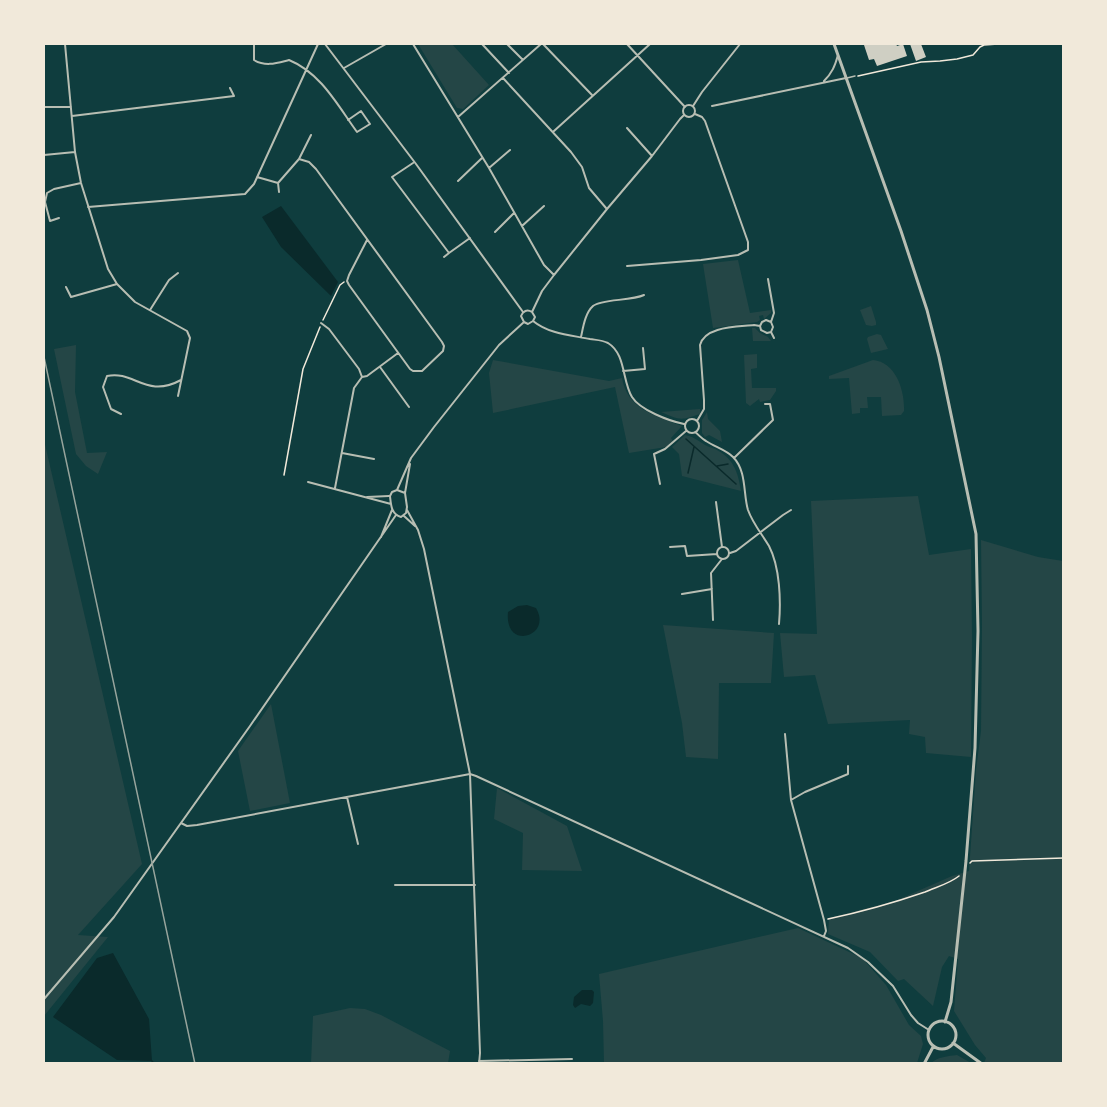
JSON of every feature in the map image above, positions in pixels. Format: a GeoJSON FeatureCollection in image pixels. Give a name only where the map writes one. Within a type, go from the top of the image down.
{"type":"FeatureCollection","features":[{"type":"Feature","properties":{"kind":"street"},"geometry":{"type":"LineString","coordinates":[[65,44],[75,153],[81,183],[108,269],[117,284],[135,302],[187,331],[190,338],[178,396]]}},
{"type":"Feature","properties":{"kind":"street"},"geometry":{"type":"LineString","coordinates":[[254,44],[254,60],[262,64],[289,60],[306,68],[318,78],[348,120],[357,132],[370,124],[361,111],[348,120]]}},
{"type":"Feature","properties":{"kind":"street"},"geometry":{"type":"LineString","coordinates":[[88,207],[245,194],[254,184],[318,44]]}},
{"type":"Feature","properties":{"kind":"street"},"geometry":{"type":"LineString","coordinates":[[325,44],[523,312],[521,316],[524,322],[530,324],[535,317],[532,312],[527,310],[523,312]]}},
{"type":"Feature","properties":{"kind":"street"},"geometry":{"type":"LineString","coordinates":[[344,68],[386,44]]}},
{"type":"Feature","properties":{"kind":"street"},"geometry":{"type":"LineString","coordinates":[[414,44],[489,168],[544,266],[554,275]]}},
{"type":"Feature","properties":{"kind":"street"},"geometry":{"type":"LineString","coordinates":[[482,44],[509,73]]}},
{"type":"Feature","properties":{"kind":"street"},"geometry":{"type":"LineString","coordinates":[[507,44],[523,60]]}},
{"type":"Feature","properties":{"kind":"street"},"geometry":{"type":"LineString","coordinates":[[458,117],[542,44],[592,95]]}},
{"type":"Feature","properties":{"kind":"street"},"geometry":{"type":"LineString","coordinates":[[627,44],[685,107]]}},
{"type":"Feature","properties":{"kind":"street"},"geometry":{"type":"LineString","coordinates":[[553,131],[650,44]]}},
{"type":"Feature","properties":{"kind":"street"},"geometry":{"type":"LineString","coordinates":[[693,106],[740,44]]}},
{"type":"Feature","properties":{"kind":"street"},"geometry":{"type":"LineString","coordinates":[[834,44],[927,310],[975,524],[978,631],[977,712],[965,870],[951,1002],[945,1022]]}},
{"type":"Feature","properties":{"kind":"street"},"geometry":{"type":"LineString","coordinates":[[822,83],[835,68],[838,55]]}},
{"type":"Feature","properties":{"kind":"street"},"geometry":{"type":"LineString","coordinates":[[503,78],[571,152],[582,167],[589,188],[607,208]]}},
{"type":"Feature","properties":{"kind":"street"},"geometry":{"type":"LineString","coordinates":[[712,106],[846,78]]}},
{"type":"Feature","properties":{"kind":"street"},"geometry":{"type":"LineString","coordinates":[[72,116],[234,96],[230,88]]}},
{"type":"Feature","properties":{"kind":"street"},"geometry":{"type":"LineString","coordinates":[[685,107],[693,106]]}},
{"type":"Feature","properties":{"kind":"street"},"geometry":{"type":"LineString","coordinates":[[693,106],[695,114]]}},
{"type":"Feature","properties":{"kind":"street"},"geometry":{"type":"LineString","coordinates":[[44,107],[71,107]]}},
{"type":"Feature","properties":{"kind":"street"},"geometry":{"type":"LineString","coordinates":[[532,312],[542,291],[684,115],[685,107]]}},
{"type":"Feature","properties":{"kind":"street"},"geometry":{"type":"LineString","coordinates":[[684,115],[690,117],[695,114]]}},
{"type":"Feature","properties":{"kind":"street"},"geometry":{"type":"LineString","coordinates":[[627,266],[701,260],[738,255],[748,250],[748,242],[705,121],[695,114]]}},
{"type":"Feature","properties":{"kind":"street"},"geometry":{"type":"LineString","coordinates":[[627,128],[652,156]]}},
{"type":"Feature","properties":{"kind":"street"},"geometry":{"type":"LineString","coordinates":[[279,192],[278,183],[299,159],[311,135]]}},
{"type":"Feature","properties":{"kind":"street"},"geometry":{"type":"LineString","coordinates":[[489,168],[510,150]]}},
{"type":"Feature","properties":{"kind":"street"},"geometry":{"type":"LineString","coordinates":[[44,155],[75,153]]}},
{"type":"Feature","properties":{"kind":"street"},"geometry":{"type":"LineString","coordinates":[[458,181],[483,158]]}},
{"type":"Feature","properties":{"kind":"street"},"geometry":{"type":"LineString","coordinates":[[299,159],[309,162],[316,169],[442,342],[443,351],[422,371],[410,369],[347,281],[367,240]]}},
{"type":"Feature","properties":{"kind":"street"},"geometry":{"type":"LineString","coordinates":[[414,162],[392,177],[449,254]]}},
{"type":"Feature","properties":{"kind":"street"},"geometry":{"type":"LineString","coordinates":[[257,177],[278,183]]}},
{"type":"Feature","properties":{"kind":"street"},"geometry":{"type":"LineString","coordinates":[[59,218],[50,221],[45,202],[47,193],[54,189],[81,183]]}},
{"type":"Feature","properties":{"kind":"street"},"geometry":{"type":"LineString","coordinates":[[522,226],[544,206]]}},
{"type":"Feature","properties":{"kind":"street"},"geometry":{"type":"LineString","coordinates":[[495,232],[514,213]]}},
{"type":"Feature","properties":{"kind":"street"},"geometry":{"type":"LineString","coordinates":[[444,257],[470,238]]}},
{"type":"Feature","properties":{"kind":"street"},"geometry":{"type":"LineString","coordinates":[[150,310],[169,280],[178,273]]}},
{"type":"Feature","properties":{"kind":"street"},"geometry":{"type":"LineString","coordinates":[[768,279],[774,313],[771,322],[773,327],[771,332],[774,338]]}},
{"type":"Feature","properties":{"kind":"street"},"geometry":{"type":"LineString","coordinates":[[66,287],[71,297],[117,284]]}},
{"type":"Feature","properties":{"kind":"street"},"geometry":{"type":"LineString","coordinates":[[581,337],[592,306],[644,295]]}},
{"type":"Feature","properties":{"kind":"street"},"geometry":{"type":"LineString","coordinates":[[533,321],[548,330],[608,343],[614,348],[620,360],[630,393],[637,403],[657,414],[684,424]]}},
{"type":"Feature","properties":{"kind":"street"},"geometry":{"type":"LineString","coordinates":[[760,326],[764,321],[771,322]]}},
{"type":"Feature","properties":{"kind":"street"},"geometry":{"type":"LineString","coordinates":[[398,490],[411,458],[434,427],[499,345],[524,322]]}},
{"type":"Feature","properties":{"kind":"street"},"geometry":{"type":"LineString","coordinates":[[321,323],[329,329],[362,377]]}},
{"type":"Feature","properties":{"kind":"street"},"geometry":{"type":"LineString","coordinates":[[760,326],[764,333],[771,332]]}},
{"type":"Feature","properties":{"kind":"street"},"geometry":{"type":"LineString","coordinates":[[695,432],[699,426],[697,421],[704,408],[701,340],[714,330],[760,326]]}},
{"type":"Feature","properties":{"kind":"street"},"geometry":{"type":"LineString","coordinates":[[623,371],[645,369],[644,348]]}},
{"type":"Feature","properties":{"kind":"street"},"geometry":{"type":"LineString","coordinates":[[335,488],[354,388],[362,377],[367,376],[398,353]]}},
{"type":"Feature","properties":{"kind":"street"},"geometry":{"type":"LineString","coordinates":[[380,367],[409,406]]}},
{"type":"Feature","properties":{"kind":"street"},"geometry":{"type":"LineString","coordinates":[[122,414],[111,409],[103,387],[106,376],[115,374],[147,386],[159,387],[181,380]]}},
{"type":"Feature","properties":{"kind":"street"},"geometry":{"type":"LineString","coordinates":[[734,458],[773,420],[770,404],[765,404]]}},
{"type":"Feature","properties":{"kind":"street"},"geometry":{"type":"LineString","coordinates":[[684,424],[689,419],[697,421]]}},
{"type":"Feature","properties":{"kind":"street"},"geometry":{"type":"LineString","coordinates":[[684,424],[686,431]]}},
{"type":"Feature","properties":{"kind":"street"},"geometry":{"type":"LineString","coordinates":[[686,431],[695,432],[706,441],[719,447],[734,458],[740,467],[749,511],[776,562],[780,607],[779,624]]}},
{"type":"Feature","properties":{"kind":"street"},"geometry":{"type":"LineString","coordinates":[[660,484],[654,454],[665,449],[686,431]]}},
{"type":"Feature","properties":{"kind":"street"},"geometry":{"type":"LineString","coordinates":[[342,453],[374,459]]}},
{"type":"Feature","properties":{"kind":"street"},"geometry":{"type":"LineString","coordinates":[[411,458],[405,493],[407,510],[418,530],[424,553],[470,774],[479,1062],[572,1059]]}},
{"type":"Feature","properties":{"kind":"street"},"geometry":{"type":"LineString","coordinates":[[308,482],[391,504]]}},
{"type":"Feature","properties":{"kind":"street"},"geometry":{"type":"LineString","coordinates":[[405,493],[398,490],[392,492],[390,496],[392,510],[396,515],[404,516],[418,530]]}},
{"type":"Feature","properties":{"kind":"street"},"geometry":{"type":"LineString","coordinates":[[365,497],[390,496]]}},
{"type":"Feature","properties":{"kind":"street"},"geometry":{"type":"LineString","coordinates":[[716,502],[722,547]]}},
{"type":"Feature","properties":{"kind":"street"},"geometry":{"type":"LineString","coordinates":[[380,540],[392,510]]}},
{"type":"Feature","properties":{"kind":"street"},"geometry":{"type":"LineString","coordinates":[[404,516],[407,510]]}},
{"type":"Feature","properties":{"kind":"street"},"geometry":{"type":"LineString","coordinates":[[713,620],[711,573],[722,559],[727,558],[730,553],[736,551],[791,510]]}},
{"type":"Feature","properties":{"kind":"street"},"geometry":{"type":"LineString","coordinates":[[44,999],[114,917],[396,515]]}},
{"type":"Feature","properties":{"kind":"street"},"geometry":{"type":"LineString","coordinates":[[670,547],[685,546],[687,556],[717,554],[722,559]]}},
{"type":"Feature","properties":{"kind":"street"},"geometry":{"type":"LineString","coordinates":[[717,554],[718,549],[722,547],[728,548],[730,553]]}},
{"type":"Feature","properties":{"kind":"street"},"geometry":{"type":"LineString","coordinates":[[682,594],[712,589]]}},
{"type":"Feature","properties":{"kind":"street"},"geometry":{"type":"LineString","coordinates":[[785,734],[791,800],[824,920],[826,931],[824,936]]}},
{"type":"Feature","properties":{"kind":"street"},"geometry":{"type":"LineString","coordinates":[[791,800],[848,774],[848,766]]}},
{"type":"Feature","properties":{"kind":"street"},"geometry":{"type":"LineString","coordinates":[[181,823],[187,826],[197,825],[470,774],[492,782],[857,953],[893,986],[911,1016],[928,1030]]}},
{"type":"Feature","properties":{"kind":"street"},"geometry":{"type":"LineString","coordinates":[[347,797],[358,844]]}},
{"type":"Feature","properties":{"kind":"street"},"geometry":{"type":"LineString","coordinates":[[395,885],[475,885]]}},
{"type":"Feature","properties":{"kind":"street"},"geometry":{"type":"LineString","coordinates":[[937,1022],[945,1022],[953,1027],[956,1035],[953,1044],[944,1049],[933,1046],[928,1039],[928,1030],[937,1022]]}},
{"type":"Feature","properties":{"kind":"street"},"geometry":{"type":"LineString","coordinates":[[953,1044],[982,1064]]}},
{"type":"Feature","properties":{"kind":"street"},"geometry":{"type":"LineString","coordinates":[[924,1064],[933,1046]]}},
{"type":"Feature","properties":{"kind":"lane"},"geometry":{"type":"LineString","coordinates":[[846,78],[855,76]]}},
{"type":"Feature","properties":{"kind":"path"},"geometry":{"type":"LineString","coordinates":[[855,76],[921,62],[940,62],[973,55],[980,47],[998,44]]}},
{"type":"Feature","properties":{"kind":"path"},"geometry":{"type":"LineString","coordinates":[[284,475],[303,369],[321,323],[340,285],[347,281]]}},
{"type":"Feature","properties":{"kind":"path"},"geometry":{"type":"LineString","coordinates":[[824,920],[908,898],[957,878],[972,861],[1064,858]]}},
{"type":"Feature","properties":{"kind":"shaded area"},"geometry":{"type":"Polygon","coordinates":[[[418,44],[452,44],[489,85],[463,109],[457,108],[418,44]]]}},
{"type":"Feature","properties":{"kind":"shaded area"},"geometry":{"type":"Polygon","coordinates":[[[281,206],[338,282],[331,296],[281,247],[262,217],[281,206]]]}},
{"type":"Feature","properties":{"kind":"shaded area"},"geometry":{"type":"Polygon","coordinates":[[[738,260],[750,313],[771,310],[771,313],[764,319],[763,315],[759,316],[760,320],[757,322],[713,328],[703,264],[738,260]]]}},
{"type":"Feature","properties":{"kind":"shaded area"},"geometry":{"type":"Polygon","coordinates":[[[871,306],[876,322],[876,325],[872,326],[866,325],[860,310],[871,306]]]}},
{"type":"Feature","properties":{"kind":"shaded area"},"geometry":{"type":"Polygon","coordinates":[[[752,328],[755,328],[771,341],[753,341],[752,328]]]}},
{"type":"Feature","properties":{"kind":"shaded area"},"geometry":{"type":"Polygon","coordinates":[[[877,334],[881,335],[888,349],[871,353],[867,339],[877,334]]]}},
{"type":"Feature","properties":{"kind":"shaded area"},"geometry":{"type":"Polygon","coordinates":[[[76,345],[75,392],[87,453],[107,452],[98,474],[86,466],[76,454],[54,349],[76,345]]]}},
{"type":"Feature","properties":{"kind":"shaded area"},"geometry":{"type":"Polygon","coordinates":[[[757,354],[757,368],[751,369],[752,388],[776,388],[776,391],[770,400],[760,402],[759,399],[750,406],[746,403],[744,355],[757,354]]]}},
{"type":"Feature","properties":{"kind":"shaded area"},"geometry":{"type":"Polygon","coordinates":[[[493,360],[609,381],[622,378],[625,389],[636,404],[653,415],[682,426],[671,438],[673,441],[666,447],[629,453],[615,387],[493,413],[489,373],[493,360]]]}},
{"type":"Feature","properties":{"kind":"shaded area"},"geometry":{"type":"Polygon","coordinates":[[[873,360],[888,366],[898,379],[904,403],[904,411],[901,415],[882,416],[881,397],[867,397],[868,408],[860,408],[860,413],[852,414],[849,378],[829,379],[829,376],[873,360]]]}},
{"type":"Feature","properties":{"kind":"shaded area"},"geometry":{"type":"Polygon","coordinates":[[[700,409],[700,414],[684,419],[661,412],[700,409]]]}},
{"type":"Feature","properties":{"kind":"shaded area"},"geometry":{"type":"Polygon","coordinates":[[[707,412],[708,419],[720,431],[722,442],[709,435],[705,437],[702,433],[702,420],[707,412]]]}},
{"type":"Feature","properties":{"kind":"shaded area"},"geometry":{"type":"Polygon","coordinates":[[[685,435],[715,449],[730,461],[736,471],[741,491],[682,476],[679,454],[672,447],[685,435]]]}},
{"type":"Feature","properties":{"kind":"shaded area"},"geometry":{"type":"Polygon","coordinates":[[[44,440],[142,864],[78,935],[108,937],[44,1016],[44,440]]]}},
{"type":"Feature","properties":{"kind":"shaded area"},"geometry":{"type":"Polygon","coordinates":[[[918,496],[929,555],[971,549],[971,757],[926,753],[925,737],[909,734],[910,720],[828,724],[815,675],[784,677],[780,633],[817,634],[811,501],[918,496]]]}},
{"type":"Feature","properties":{"kind":"shaded area"},"geometry":{"type":"Polygon","coordinates":[[[981,540],[1038,557],[1063,561],[1063,1063],[984,1063],[986,1058],[954,1011],[958,959],[949,956],[942,967],[933,1006],[904,979],[898,981],[870,952],[828,934],[829,918],[895,901],[969,871],[981,731],[981,540]]]}},
{"type":"Feature","properties":{"kind":"shaded area"},"geometry":{"type":"Polygon","coordinates":[[[527,605],[536,608],[540,618],[534,632],[527,636],[520,636],[513,632],[509,624],[508,612],[518,606],[527,605]]]}},
{"type":"Feature","properties":{"kind":"shaded area"},"geometry":{"type":"Polygon","coordinates":[[[663,625],[774,633],[771,683],[719,683],[718,759],[686,757],[682,723],[663,625]]]}},
{"type":"Feature","properties":{"kind":"shaded area"},"geometry":{"type":"Polygon","coordinates":[[[271,704],[290,803],[250,811],[238,751],[271,704]]]}},
{"type":"Feature","properties":{"kind":"shaded area"},"geometry":{"type":"Polygon","coordinates":[[[497,788],[567,826],[582,871],[522,870],[523,833],[494,819],[497,788]]]}},
{"type":"Feature","properties":{"kind":"shaded area"},"geometry":{"type":"Polygon","coordinates":[[[798,928],[862,958],[886,985],[909,1025],[921,1036],[923,1044],[917,1063],[604,1063],[599,974],[798,928]]]}},
{"type":"Feature","properties":{"kind":"shaded area"},"geometry":{"type":"Polygon","coordinates":[[[113,953],[149,1019],[152,1061],[117,1060],[53,1017],[97,958],[113,953]]]}},
{"type":"Feature","properties":{"kind":"shaded area"},"geometry":{"type":"Polygon","coordinates":[[[582,990],[594,992],[593,1003],[590,1006],[581,1004],[575,1008],[574,997],[582,990]]]}},
{"type":"Feature","properties":{"kind":"shaded area"},"geometry":{"type":"Polygon","coordinates":[[[350,1008],[365,1009],[381,1015],[450,1051],[448,1063],[311,1063],[313,1016],[350,1008]]]}},
{"type":"Feature","properties":{"kind":"shaded area"},"geometry":{"type":"Polygon","coordinates":[[[957,1055],[971,1063],[931,1063],[940,1058],[957,1055]]]}},
{"type":"Feature","properties":{"kind":"building"},"geometry":{"type":"Polygon","coordinates":[[[896,44],[897,46],[903,44],[907,56],[877,66],[874,59],[869,60],[864,45],[896,44]]]}},
{"type":"Feature","properties":{"kind":"building"},"geometry":{"type":"Polygon","coordinates":[[[910,44],[921,44],[926,57],[916,61],[910,44]]]}},
{"type":"Feature","properties":{"kind":"waterway"},"geometry":{"type":"LineString","coordinates":[[686,439],[736,484]]}},
{"type":"Feature","properties":{"kind":"waterway"},"geometry":{"type":"LineString","coordinates":[[688,473],[694,447]]}},
{"type":"Feature","properties":{"kind":"waterway"},"geometry":{"type":"LineString","coordinates":[[717,466],[728,464]]}},
{"type":"Feature","properties":{"kind":"railway"},"geometry":{"type":"LineString","coordinates":[[44,357],[195,1064]]}}]}
